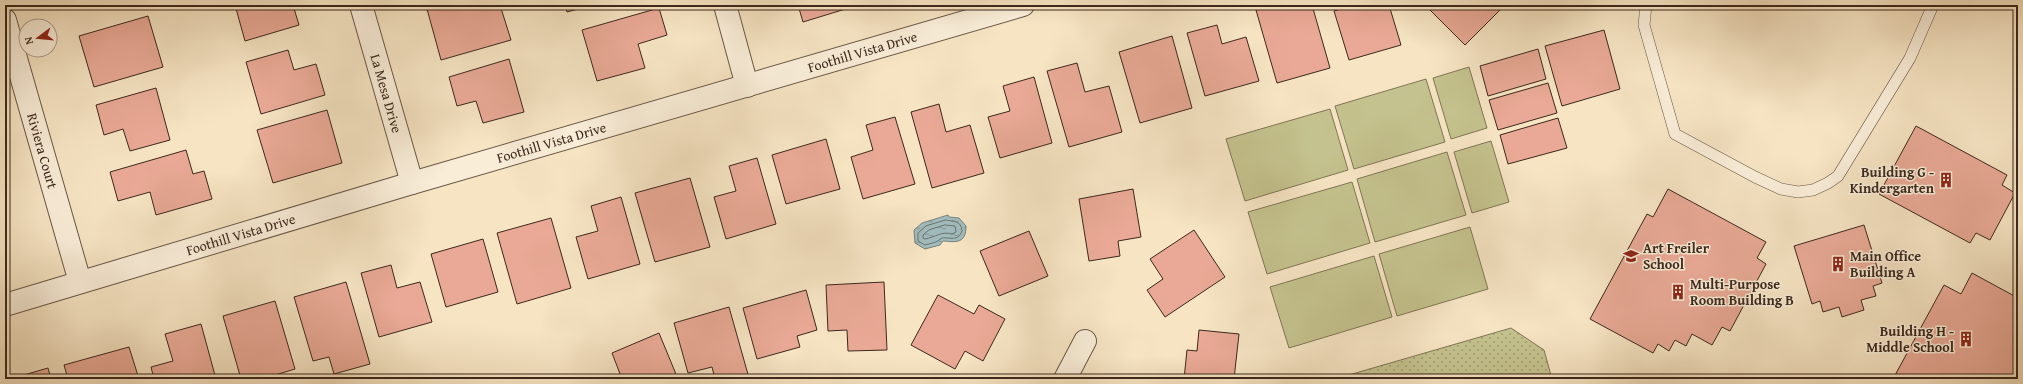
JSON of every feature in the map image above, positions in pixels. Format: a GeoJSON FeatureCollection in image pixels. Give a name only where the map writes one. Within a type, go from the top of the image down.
{"type":"FeatureCollection","features":[{"type":"Feature","properties":{"kind":"street","name":"La Mesa Drive"},"geometry":{"type":"LineString","coordinates":[[361,5],[412,182]]}},
{"type":"Feature","properties":{"kind":"street"},"geometry":{"type":"LineString","coordinates":[[725,5],[747,86]]}},
{"type":"Feature","properties":{"kind":"street","name":"Foothill Vista Drive"},"geometry":{"type":"LineString","coordinates":[[5,305],[412,182],[1023,5]]}},
{"type":"Feature","properties":{"kind":"street","name":"Riviera Court"},"geometry":{"type":"LineString","coordinates":[[5,20],[80,282]]}},
{"type":"Feature","properties":{"kind":"street"},"geometry":{"type":"LineString","coordinates":[[1065,379],[1085,341]]}},
{"type":"Feature","properties":{"kind":"lane"},"geometry":{"type":"LineString","coordinates":[[1646,5],[1644,24],[1675,134],[1755,177],[1781,189],[1798,192],[1813,190],[1838,176],[1910,58],[1933,5]]}},
{"type":"Feature","properties":{"kind":"shaded area"},"geometry":{"type":"Polygon","coordinates":[[[1469,67],[1487,128],[1451,139],[1433,78],[1469,67]]]}},
{"type":"Feature","properties":{"kind":"shaded area"},"geometry":{"type":"Polygon","coordinates":[[[1426,79],[1445,142],[1354,169],[1335,106],[1426,79]]]}},
{"type":"Feature","properties":{"kind":"shaded area"},"geometry":{"type":"Polygon","coordinates":[[[1330,109],[1348,170],[1245,201],[1226,139],[1330,109]]]}},
{"type":"Feature","properties":{"kind":"shaded area"},"geometry":{"type":"Polygon","coordinates":[[[1491,141],[1509,202],[1472,213],[1454,152],[1491,141]]]}},
{"type":"Feature","properties":{"kind":"shaded area"},"geometry":{"type":"Polygon","coordinates":[[[1447,152],[1466,215],[1375,242],[1357,179],[1447,152]]]}},
{"type":"Feature","properties":{"kind":"shaded area"},"geometry":{"type":"Polygon","coordinates":[[[1352,182],[1370,243],[1267,274],[1248,212],[1352,182]]]}},
{"type":"Feature","properties":{"kind":"shaded area"},"geometry":{"type":"Polygon","coordinates":[[[1470,227],[1488,289],[1397,316],[1379,254],[1470,227]]]}},
{"type":"Feature","properties":{"kind":"shaded area"},"geometry":{"type":"Polygon","coordinates":[[[1374,256],[1392,317],[1289,348],[1270,287],[1374,256]]]}},
{"type":"Feature","properties":{"kind":"shaded area"},"geometry":{"type":"Polygon","coordinates":[[[1511,328],[1544,350],[1552,379],[1335,379],[1511,328]]]}},
{"type":"Feature","properties":{"kind":"water"},"geometry":{"type":"Polygon","coordinates":[[[948,215],[949,217],[959,218],[966,226],[966,232],[962,239],[952,242],[943,241],[940,245],[925,249],[915,243],[914,230],[922,223],[948,215]]]}},
{"type":"Feature","properties":{"kind":"building"},"geometry":{"type":"Polygon","coordinates":[[[235,5],[293,5],[299,25],[245,41],[235,5]]]}},
{"type":"Feature","properties":{"kind":"building"},"geometry":{"type":"Polygon","coordinates":[[[441,5],[500,5],[511,40],[441,60],[427,9],[441,5]]]}},
{"type":"Feature","properties":{"kind":"building"},"geometry":{"type":"Polygon","coordinates":[[[565,5],[593,5],[567,12],[565,5]]]}},
{"type":"Feature","properties":{"kind":"building"},"geometry":{"type":"Polygon","coordinates":[[[798,5],[851,5],[852,7],[803,22],[798,5]]]}},
{"type":"Feature","properties":{"kind":"building"},"geometry":{"type":"Polygon","coordinates":[[[1274,5],[1312,5],[1330,68],[1277,83],[1256,10],[1274,5]]]}},
{"type":"Feature","properties":{"kind":"building"},"geometry":{"type":"Polygon","coordinates":[[[1354,5],[1389,5],[1401,45],[1349,60],[1334,11],[1354,5]]]}},
{"type":"Feature","properties":{"kind":"building"},"geometry":{"type":"Polygon","coordinates":[[[1425,5],[1502,5],[1503,7],[1465,45],[1425,5]]]}},
{"type":"Feature","properties":{"kind":"building"},"geometry":{"type":"Polygon","coordinates":[[[659,8],[667,35],[638,44],[645,68],[597,81],[582,30],[659,8]]]}},
{"type":"Feature","properties":{"kind":"building"},"geometry":{"type":"Polygon","coordinates":[[[148,16],[163,67],[94,87],[79,36],[148,16]]]}},
{"type":"Feature","properties":{"kind":"building"},"geometry":{"type":"Polygon","coordinates":[[[1217,25],[1222,44],[1246,37],[1259,81],[1205,96],[1187,33],[1217,25]]]}},
{"type":"Feature","properties":{"kind":"building"},"geometry":{"type":"Polygon","coordinates":[[[1604,30],[1620,89],[1562,106],[1545,46],[1604,30]]]}},
{"type":"Feature","properties":{"kind":"building"},"geometry":{"type":"Polygon","coordinates":[[[1172,36],[1192,108],[1140,123],[1119,52],[1172,36]]]}},
{"type":"Feature","properties":{"kind":"building"},"geometry":{"type":"Polygon","coordinates":[[[1538,49],[1546,79],[1488,96],[1480,66],[1538,49]]]}},
{"type":"Feature","properties":{"kind":"building"},"geometry":{"type":"Polygon","coordinates":[[[288,50],[294,70],[316,64],[325,95],[261,114],[246,62],[288,50]]]}},
{"type":"Feature","properties":{"kind":"building"},"geometry":{"type":"Polygon","coordinates":[[[509,59],[524,112],[483,123],[476,101],[457,106],[449,77],[509,59]]]}},
{"type":"Feature","properties":{"kind":"building"},"geometry":{"type":"Polygon","coordinates":[[[1077,63],[1085,92],[1109,86],[1122,132],[1069,147],[1047,71],[1077,63]]]}},
{"type":"Feature","properties":{"kind":"building"},"geometry":{"type":"Polygon","coordinates":[[[1034,77],[1052,143],[1000,158],[988,117],[1010,111],[1003,86],[1034,77]]]}},
{"type":"Feature","properties":{"kind":"building"},"geometry":{"type":"Polygon","coordinates":[[[1548,83],[1557,113],[1498,130],[1489,100],[1548,83]]]}},
{"type":"Feature","properties":{"kind":"building"},"geometry":{"type":"Polygon","coordinates":[[[156,88],[170,140],[130,151],[123,129],[104,135],[96,105],[156,88]]]}},
{"type":"Feature","properties":{"kind":"building"},"geometry":{"type":"Polygon","coordinates":[[[939,104],[946,132],[970,125],[984,173],[932,188],[911,112],[939,104]]]}},
{"type":"Feature","properties":{"kind":"building"},"geometry":{"type":"Polygon","coordinates":[[[327,110],[342,163],[273,183],[257,130],[327,110]]]}},
{"type":"Feature","properties":{"kind":"building"},"geometry":{"type":"Polygon","coordinates":[[[895,117],[915,184],[863,199],[851,157],[873,150],[866,125],[895,117]]]}},
{"type":"Feature","properties":{"kind":"building"},"geometry":{"type":"Polygon","coordinates":[[[1558,118],[1567,148],[1508,164],[1500,135],[1558,118]]]}},
{"type":"Feature","properties":{"kind":"building","name":"Building G - Kindergarten"},"geometry":{"type":"Polygon","coordinates":[[[1916,126],[2007,175],[2002,185],[2015,193],[1990,240],[1976,233],[1970,243],[1879,194],[1916,126]]]}},
{"type":"Feature","properties":{"kind":"building"},"geometry":{"type":"Polygon","coordinates":[[[826,139],[840,189],[786,204],[772,155],[826,139]]]}},
{"type":"Feature","properties":{"kind":"building"},"geometry":{"type":"Polygon","coordinates":[[[186,150],[193,174],[204,171],[212,199],[156,215],[150,192],[118,201],[110,172],[186,150]]]}},
{"type":"Feature","properties":{"kind":"building"},"geometry":{"type":"Polygon","coordinates":[[[757,158],[776,224],[726,239],[714,197],[736,191],[729,166],[757,158]]]}},
{"type":"Feature","properties":{"kind":"building"},"geometry":{"type":"Polygon","coordinates":[[[690,178],[710,247],[655,262],[635,193],[690,178]]]}},
{"type":"Feature","properties":{"kind":"building"},"geometry":{"type":"Polygon","coordinates":[[[1133,189],[1141,237],[1118,241],[1120,256],[1089,261],[1079,199],[1133,189]]]}},
{"type":"Feature","properties":{"kind":"building","name":"Multi-Purpose Room Building B"},"geometry":{"type":"Polygon","coordinates":[[[1668,189],[1766,242],[1757,258],[1766,264],[1730,331],[1722,327],[1712,345],[1692,334],[1686,346],[1675,340],[1669,351],[1658,344],[1653,353],[1590,319],[1647,214],[1653,217],[1668,189]]]}},
{"type":"Feature","properties":{"kind":"building"},"geometry":{"type":"Polygon","coordinates":[[[621,197],[640,264],[588,279],[576,237],[598,231],[591,206],[621,197]]]}},
{"type":"Feature","properties":{"kind":"building"},"geometry":{"type":"Polygon","coordinates":[[[5,216],[9,230],[5,231],[5,216]]]}},
{"type":"Feature","properties":{"kind":"building"},"geometry":{"type":"Polygon","coordinates":[[[551,218],[571,288],[517,304],[497,233],[551,218]]]}},
{"type":"Feature","properties":{"kind":"building","name":"Main Office Building A"},"geometry":{"type":"Polygon","coordinates":[[[1864,225],[1882,283],[1873,286],[1876,296],[1861,300],[1864,310],[1842,317],[1839,307],[1823,312],[1820,301],[1812,304],[1794,246],[1864,225]]]}},
{"type":"Feature","properties":{"kind":"building"},"geometry":{"type":"Polygon","coordinates":[[[1194,230],[1225,277],[1165,317],[1147,290],[1163,279],[1150,259],[1194,230]]]}},
{"type":"Feature","properties":{"kind":"building"},"geometry":{"type":"Polygon","coordinates":[[[1029,231],[1048,276],[999,296],[980,251],[1029,231]]]}},
{"type":"Feature","properties":{"kind":"building"},"geometry":{"type":"Polygon","coordinates":[[[483,239],[498,292],[446,307],[431,254],[483,239]]]}},
{"type":"Feature","properties":{"kind":"building"},"geometry":{"type":"Polygon","coordinates":[[[391,265],[397,288],[420,282],[432,322],[379,337],[361,273],[391,265]]]}},
{"type":"Feature","properties":{"kind":"building","name":"Building H - Middle School"},"geometry":{"type":"Polygon","coordinates":[[[1972,273],[2018,298],[2018,379],[1893,379],[1944,285],[1961,294],[1972,273]]]}},
{"type":"Feature","properties":{"kind":"building"},"geometry":{"type":"Polygon","coordinates":[[[346,282],[370,364],[334,374],[329,357],[313,361],[294,297],[346,282]]]}},
{"type":"Feature","properties":{"kind":"building"},"geometry":{"type":"Polygon","coordinates":[[[884,282],[887,350],[848,351],[847,330],[828,331],[826,285],[884,282]]]}},
{"type":"Feature","properties":{"kind":"building"},"geometry":{"type":"Polygon","coordinates":[[[806,290],[817,330],[797,336],[800,347],[757,359],[743,308],[806,290]]]}},
{"type":"Feature","properties":{"kind":"building"},"geometry":{"type":"Polygon","coordinates":[[[938,295],[974,314],[979,305],[1005,319],[983,361],[965,351],[955,369],[911,345],[938,295]]]}},
{"type":"Feature","properties":{"kind":"building"},"geometry":{"type":"Polygon","coordinates":[[[275,301],[295,369],[262,379],[241,379],[223,316],[275,301]]]}},
{"type":"Feature","properties":{"kind":"building"},"geometry":{"type":"Polygon","coordinates":[[[729,307],[749,378],[715,379],[712,367],[688,373],[674,323],[729,307]]]}},
{"type":"Feature","properties":{"kind":"building"},"geometry":{"type":"Polygon","coordinates":[[[201,324],[216,379],[154,379],[151,367],[173,361],[165,334],[201,324]]]}},
{"type":"Feature","properties":{"kind":"building"},"geometry":{"type":"Polygon","coordinates":[[[1199,330],[1239,334],[1234,379],[1184,379],[1187,350],[1197,351],[1199,330]]]}},
{"type":"Feature","properties":{"kind":"building"},"geometry":{"type":"Polygon","coordinates":[[[659,333],[678,379],[622,379],[612,353],[659,333]]]}},
{"type":"Feature","properties":{"kind":"building"},"geometry":{"type":"Polygon","coordinates":[[[129,347],[139,379],[68,379],[64,365],[129,347]]]}},
{"type":"Feature","properties":{"kind":"building"},"geometry":{"type":"Polygon","coordinates":[[[48,368],[51,379],[10,379],[48,368]]]}},
{"type":"Feature","properties":{"kind":"place","name":"Building G - Kindergarten"},"geometry":{"type":"Point","coordinates":[1946,180]}},
{"type":"Feature","properties":{"kind":"place","name":"Art Freiler School"},"geometry":{"type":"Point","coordinates":[1631,256]}},
{"type":"Feature","properties":{"kind":"place","name":"Main Office Building A"},"geometry":{"type":"Point","coordinates":[1838,264]}},
{"type":"Feature","properties":{"kind":"place","name":"Multi-Purpose Room Building B"},"geometry":{"type":"Point","coordinates":[1678,292]}},
{"type":"Feature","properties":{"kind":"place","name":"Building H - Middle School"},"geometry":{"type":"Point","coordinates":[1966,339]}}]}
